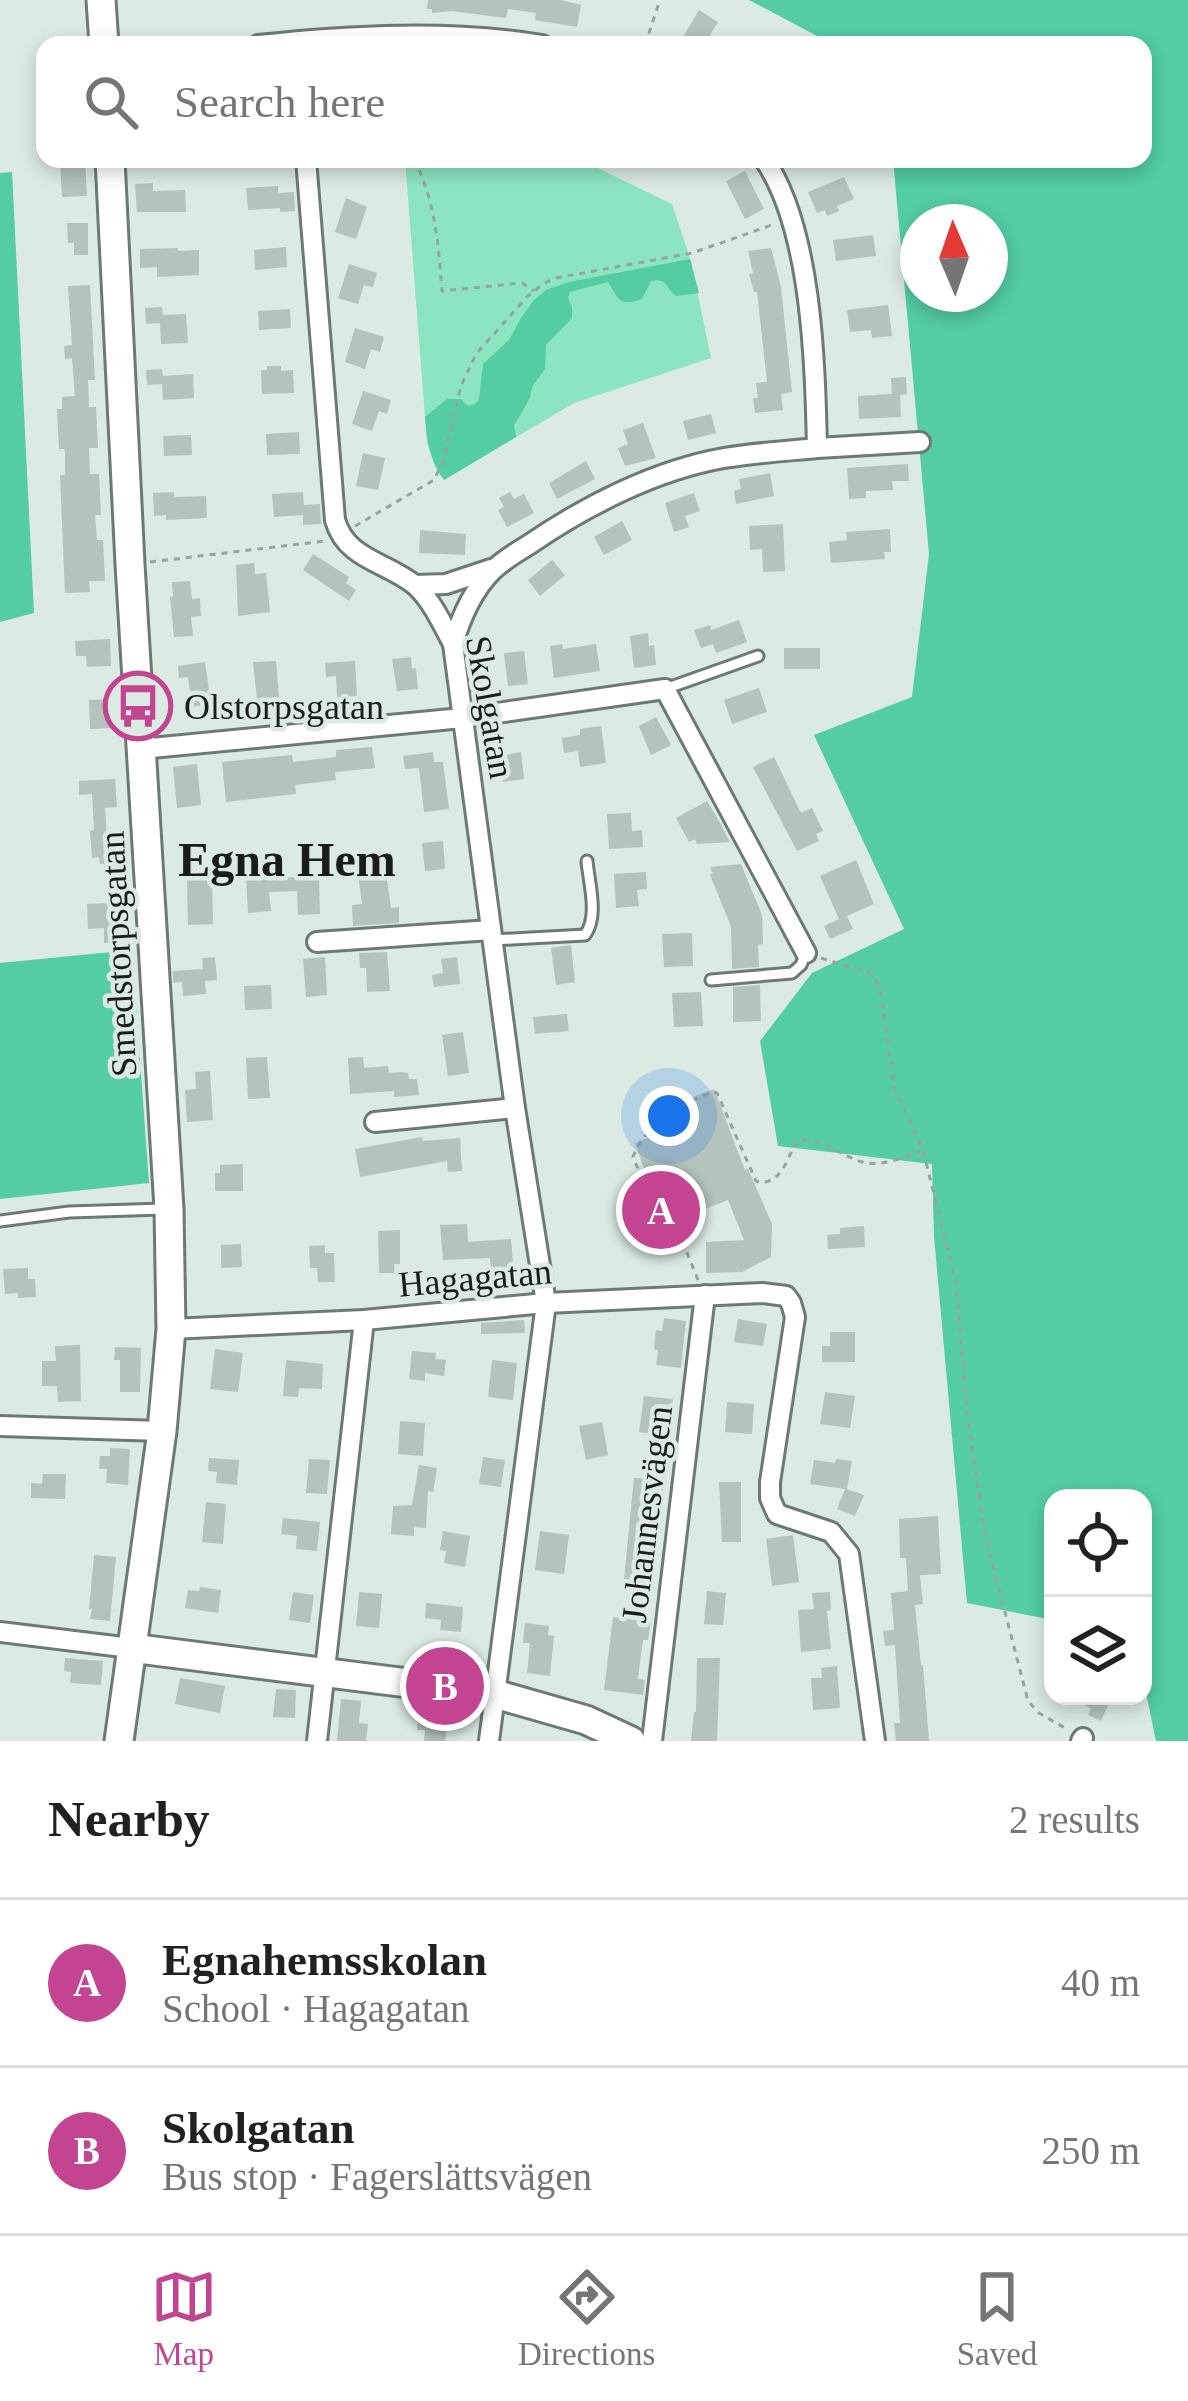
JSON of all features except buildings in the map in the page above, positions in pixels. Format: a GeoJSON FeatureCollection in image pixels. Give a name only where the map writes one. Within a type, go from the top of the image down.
{"type":"FeatureCollection","features":[{"type":"Feature","properties":{"kind":"street"},"geometry":{"type":"LineString","coordinates":[[101,0],[103,36]]}},
{"type":"Feature","properties":{"kind":"street","name":"Smedstorpsgatan"},"geometry":{"type":"LineString","coordinates":[[110,168],[169,1209],[171,1329],[162,1431],[119,1741]]}},
{"type":"Feature","properties":{"kind":"street"},"geometry":{"type":"LineString","coordinates":[[307,168],[335,520],[340,535]]}},
{"type":"Feature","properties":{"kind":"street"},"geometry":{"type":"LineString","coordinates":[[770,168],[792,218],[815,375],[817,448]]}},
{"type":"Feature","properties":{"kind":"street"},"geometry":{"type":"LineString","coordinates":[[415,585],[446,584],[496,567],[585,511],[653,479],[724,458],[920,442]]}},
{"type":"Feature","properties":{"kind":"street","name":"Skolgatan"},"geometry":{"type":"LineString","coordinates":[[340,535],[358,554],[415,585],[453,644],[546,1303],[489,1741]]}},
{"type":"Feature","properties":{"kind":"street"},"geometry":{"type":"LineString","coordinates":[[453,644],[460,619],[496,567]]}},
{"type":"Feature","properties":{"kind":"street"},"geometry":{"type":"LineString","coordinates":[[141,749],[462,718],[665,689],[806,953]]}},
{"type":"Feature","properties":{"kind":"street"},"geometry":{"type":"LineString","coordinates":[[317,942],[492,935]]}},
{"type":"Feature","properties":{"kind":"street"},"geometry":{"type":"LineString","coordinates":[[374,1122],[515,1108]]}},
{"type":"Feature","properties":{"kind":"street","name":"Hagagatan"},"geometry":{"type":"LineString","coordinates":[[171,1329],[364,1320],[546,1303],[762,1293],[786,1296],[795,1317],[770,1498],[777,1514],[831,1532],[849,1554],[875,1741]]}},
{"type":"Feature","properties":{"kind":"street","name":"Johannesvägen"},"geometry":{"type":"LineString","coordinates":[[652,1741],[705,1295]]}},
{"type":"Feature","properties":{"kind":"street"},"geometry":{"type":"LineString","coordinates":[[317,1741],[364,1320]]}},
{"type":"Feature","properties":{"kind":"street"},"geometry":{"type":"LineString","coordinates":[[0,1426],[162,1431]]}},
{"type":"Feature","properties":{"kind":"street"},"geometry":{"type":"LineString","coordinates":[[0,1632],[495,1694],[586,1720],[631,1741]]}},
{"type":"Feature","properties":{"kind":"lane"},"geometry":{"type":"LineString","coordinates":[[665,689],[758,656]]}},
{"type":"Feature","properties":{"kind":"lane"},"geometry":{"type":"LineString","coordinates":[[492,935],[585,935],[592,920],[587,861]]}},
{"type":"Feature","properties":{"kind":"lane"},"geometry":{"type":"LineString","coordinates":[[711,980],[792,973],[806,953]]}},
{"type":"Feature","properties":{"kind":"lane"},"geometry":{"type":"LineString","coordinates":[[0,1221],[69,1212],[169,1209]]}},
{"type":"Feature","properties":{"kind":"path"},"geometry":{"type":"LineString","coordinates":[[648,36],[660,0]]}},
{"type":"Feature","properties":{"kind":"path"},"geometry":{"type":"LineString","coordinates":[[418,168],[436,215],[442,291],[521,283],[534,291]]}},
{"type":"Feature","properties":{"kind":"path"},"geometry":{"type":"LineString","coordinates":[[130,564],[330,541],[434,480],[467,370],[534,291],[556,278],[692,253],[792,218]]}},
{"type":"Feature","properties":{"kind":"path"},"geometry":{"type":"LineString","coordinates":[[806,953],[811,950],[826,961],[870,973],[876,979],[894,1088],[922,1150],[956,1283],[986,1535],[1028,1701],[1082,1740]]}},
{"type":"Feature","properties":{"kind":"path"},"geometry":{"type":"LineString","coordinates":[[705,1295],[670,1210],[653,1204],[633,1156],[647,1133],[674,1109],[717,1093],[756,1181],[765,1184],[782,1170],[800,1139],[821,1142],[863,1163],[886,1162],[922,1150]]}},
{"type":"Feature","properties":{"kind":"green space"},"geometry":{"type":"Polygon","coordinates":[[[749,0],[1188,0],[1188,1741],[1156,1741],[1149,1705],[1152,1489],[1044,1489],[1044,1618],[967,1603],[934,1236],[932,1164],[778,1146],[760,1041],[812,973],[904,929],[814,735],[912,697],[929,554],[907,312],[1008,312],[1008,204],[900,204],[900,236],[894,168],[1152,168],[1152,36],[817,36],[749,0]]]}},
{"type":"Feature","properties":{"kind":"green space"},"geometry":{"type":"Polygon","coordinates":[[[406,168],[598,168],[672,204],[691,261],[711,358],[574,403],[444,480],[427,443],[406,168]]]}},
{"type":"Feature","properties":{"kind":"green space"},"geometry":{"type":"Polygon","coordinates":[[[12,172],[34,613],[0,622],[0,173],[12,172]]]}},
{"type":"Feature","properties":{"kind":"green space"},"geometry":{"type":"Polygon","coordinates":[[[690,259],[699,293],[676,296],[657,280],[651,281],[642,299],[628,302],[620,300],[608,282],[570,292],[572,318],[546,345],[545,369],[514,426],[516,437],[444,480],[430,450],[425,417],[447,399],[475,404],[483,364],[509,340],[534,300],[569,282],[690,259]]]}},
{"type":"Feature","properties":{"kind":"green space"},"geometry":{"type":"Polygon","coordinates":[[[132,950],[149,1183],[0,1199],[0,963],[132,950]]]}},
{"type":"Feature","properties":{"kind":"place","name":"Olstorpsgatan"},"geometry":{"type":"Point","coordinates":[138,706]}},
{"type":"Feature","properties":{"kind":"place","name":"Egnahemsskolan"},"geometry":{"type":"Point","coordinates":[661,1210]}},
{"type":"Feature","properties":{"kind":"place","name":"Skolgatan"},"geometry":{"type":"Point","coordinates":[445,1686]}},
{"type":"Feature","properties":{"kind":"district","name":"Egna Hem"},"geometry":{"type":"Point","coordinates":[287,859]}}]}
